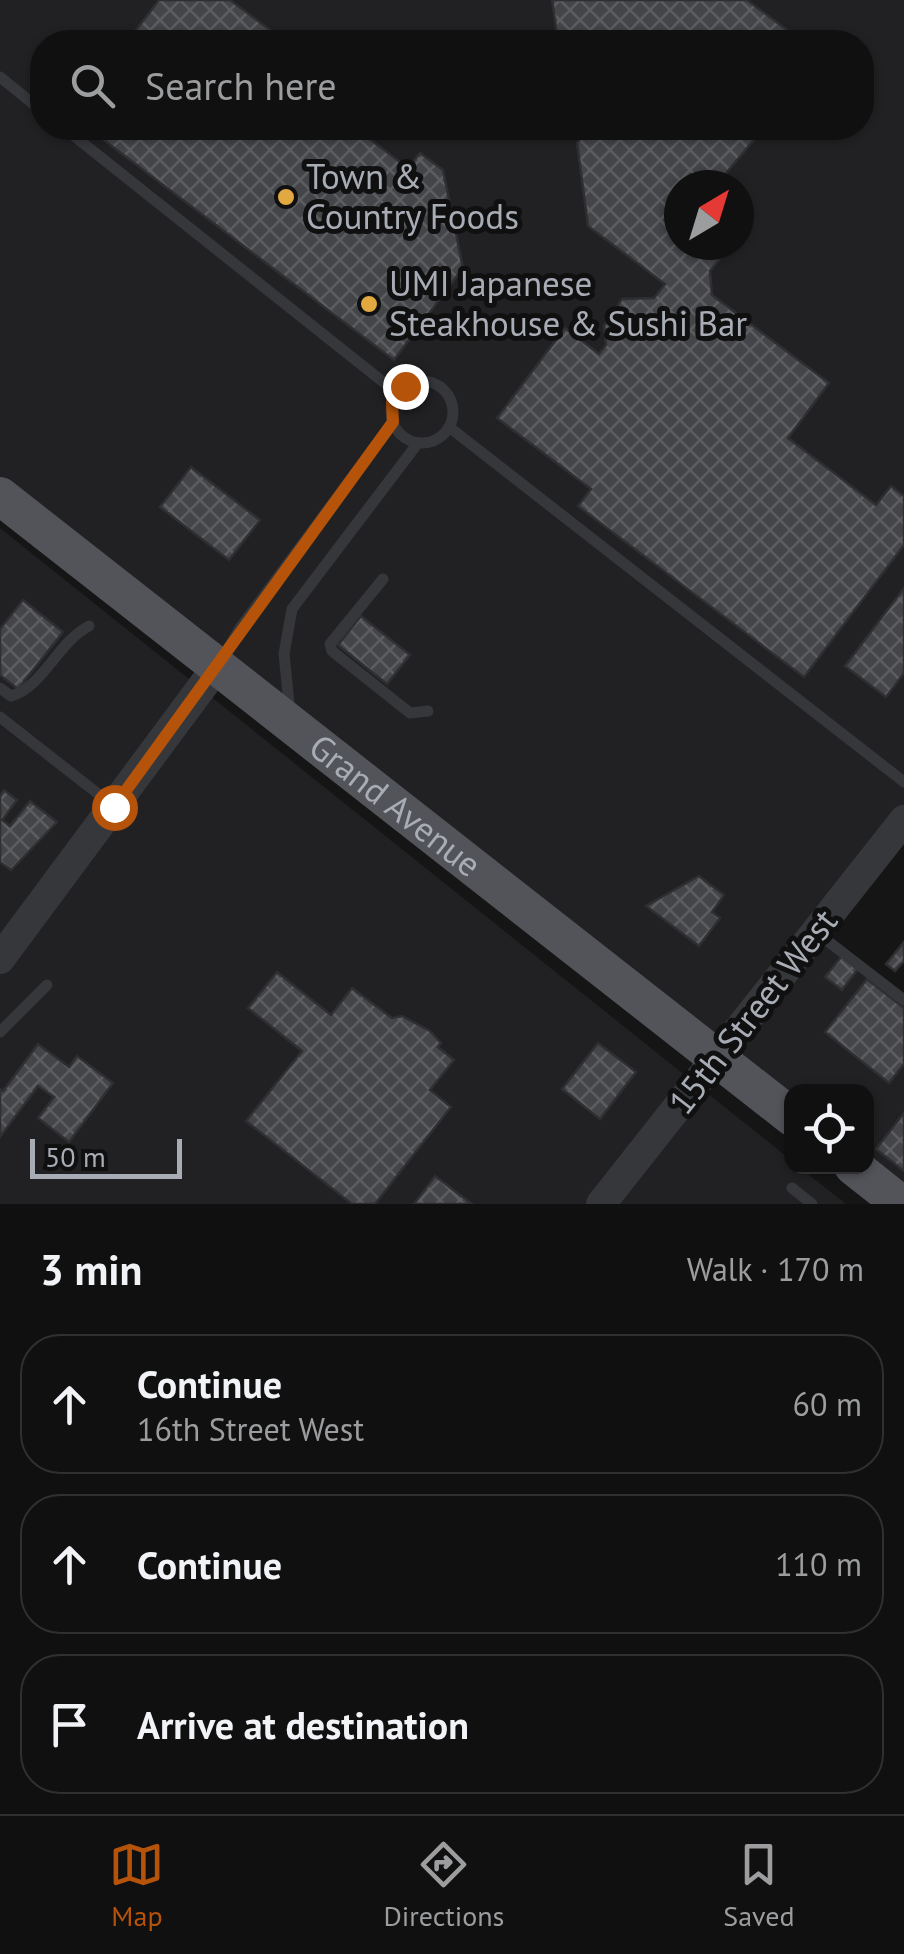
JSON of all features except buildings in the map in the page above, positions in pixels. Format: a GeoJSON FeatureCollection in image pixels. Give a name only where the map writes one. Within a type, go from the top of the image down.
{"type":"FeatureCollection","features":[{"type":"Feature","properties":{"kind":"main road","name":"Grand Avenue"},"geometry":{"type":"LineString","coordinates":[[0,496],[784,1111]]}},
{"type":"Feature","properties":{"kind":"main road"},"geometry":{"type":"LineString","coordinates":[[862,1174],[888,1200]]}},
{"type":"Feature","properties":{"kind":"street"},"geometry":{"type":"LineString","coordinates":[[0,959],[219,664]]}},
{"type":"Feature","properties":{"kind":"street","name":"15th Street West"},"geometry":{"type":"LineString","coordinates":[[601,1204],[904,820]]}},
{"type":"Feature","properties":{"kind":"lane"},"geometry":{"type":"LineString","coordinates":[[0,77],[30,101]]}},
{"type":"Feature","properties":{"kind":"lane"},"geometry":{"type":"LineString","coordinates":[[79,140],[398,393]]}},
{"type":"Feature","properties":{"kind":"lane"},"geometry":{"type":"LineString","coordinates":[[415,382],[442,388],[452,404],[449,427],[436,440],[418,442],[403,436],[393,422],[392,402],[398,393],[415,382]]}},
{"type":"Feature","properties":{"kind":"lane"},"geometry":{"type":"LineString","coordinates":[[219,664],[240,628],[393,422]]}},
{"type":"Feature","properties":{"kind":"lane"},"geometry":{"type":"LineString","coordinates":[[449,427],[904,782]]}},
{"type":"Feature","properties":{"kind":"lane"},"geometry":{"type":"LineString","coordinates":[[292,722],[284,654],[292,609],[418,442]]}},
{"type":"Feature","properties":{"kind":"lane"},"geometry":{"type":"LineString","coordinates":[[382,579],[330,644],[332,651],[410,712],[428,711]]}},
{"type":"Feature","properties":{"kind":"lane"},"geometry":{"type":"LineString","coordinates":[[0,688],[11,696],[25,692],[70,636],[89,626]]}},
{"type":"Feature","properties":{"kind":"lane"},"geometry":{"type":"LineString","coordinates":[[0,717],[114,807]]}},
{"type":"Feature","properties":{"kind":"lane"},"geometry":{"type":"LineString","coordinates":[[816,932],[904,1000]]}},
{"type":"Feature","properties":{"kind":"lane"},"geometry":{"type":"LineString","coordinates":[[0,1032],[47,985]]}},
{"type":"Feature","properties":{"kind":"lane"},"geometry":{"type":"LineString","coordinates":[[792,1188],[812,1204]]}},
{"type":"Feature","properties":{"kind":"shaded area"},"geometry":{"type":"Polygon","coordinates":[[[0,0],[904,0],[904,820],[817,932],[904,1000],[904,1204],[874,1174],[874,1084],[784,1084],[784,1112],[0,496],[0,0]]]}},
{"type":"Feature","properties":{"kind":"shaded area"},"geometry":{"type":"Polygon","coordinates":[[[0,528],[784,1154],[784,1174],[808,1174],[846,1204],[0,1204],[0,528]]]}},
{"type":"Feature","properties":{"kind":"place","name":"Town & Country Foods"},"geometry":{"type":"Point","coordinates":[286,197]}},
{"type":"Feature","properties":{"kind":"place","name":"UMI Japanese Steakhouse & Sushi Bar"},"geometry":{"type":"Point","coordinates":[369,304]}},
{"type":"Feature","properties":{"kind":"route"},"geometry":{"type":"LineString","coordinates":[[114,807],[219,664],[240,628],[393,422],[392,402],[405,386]]}}]}
